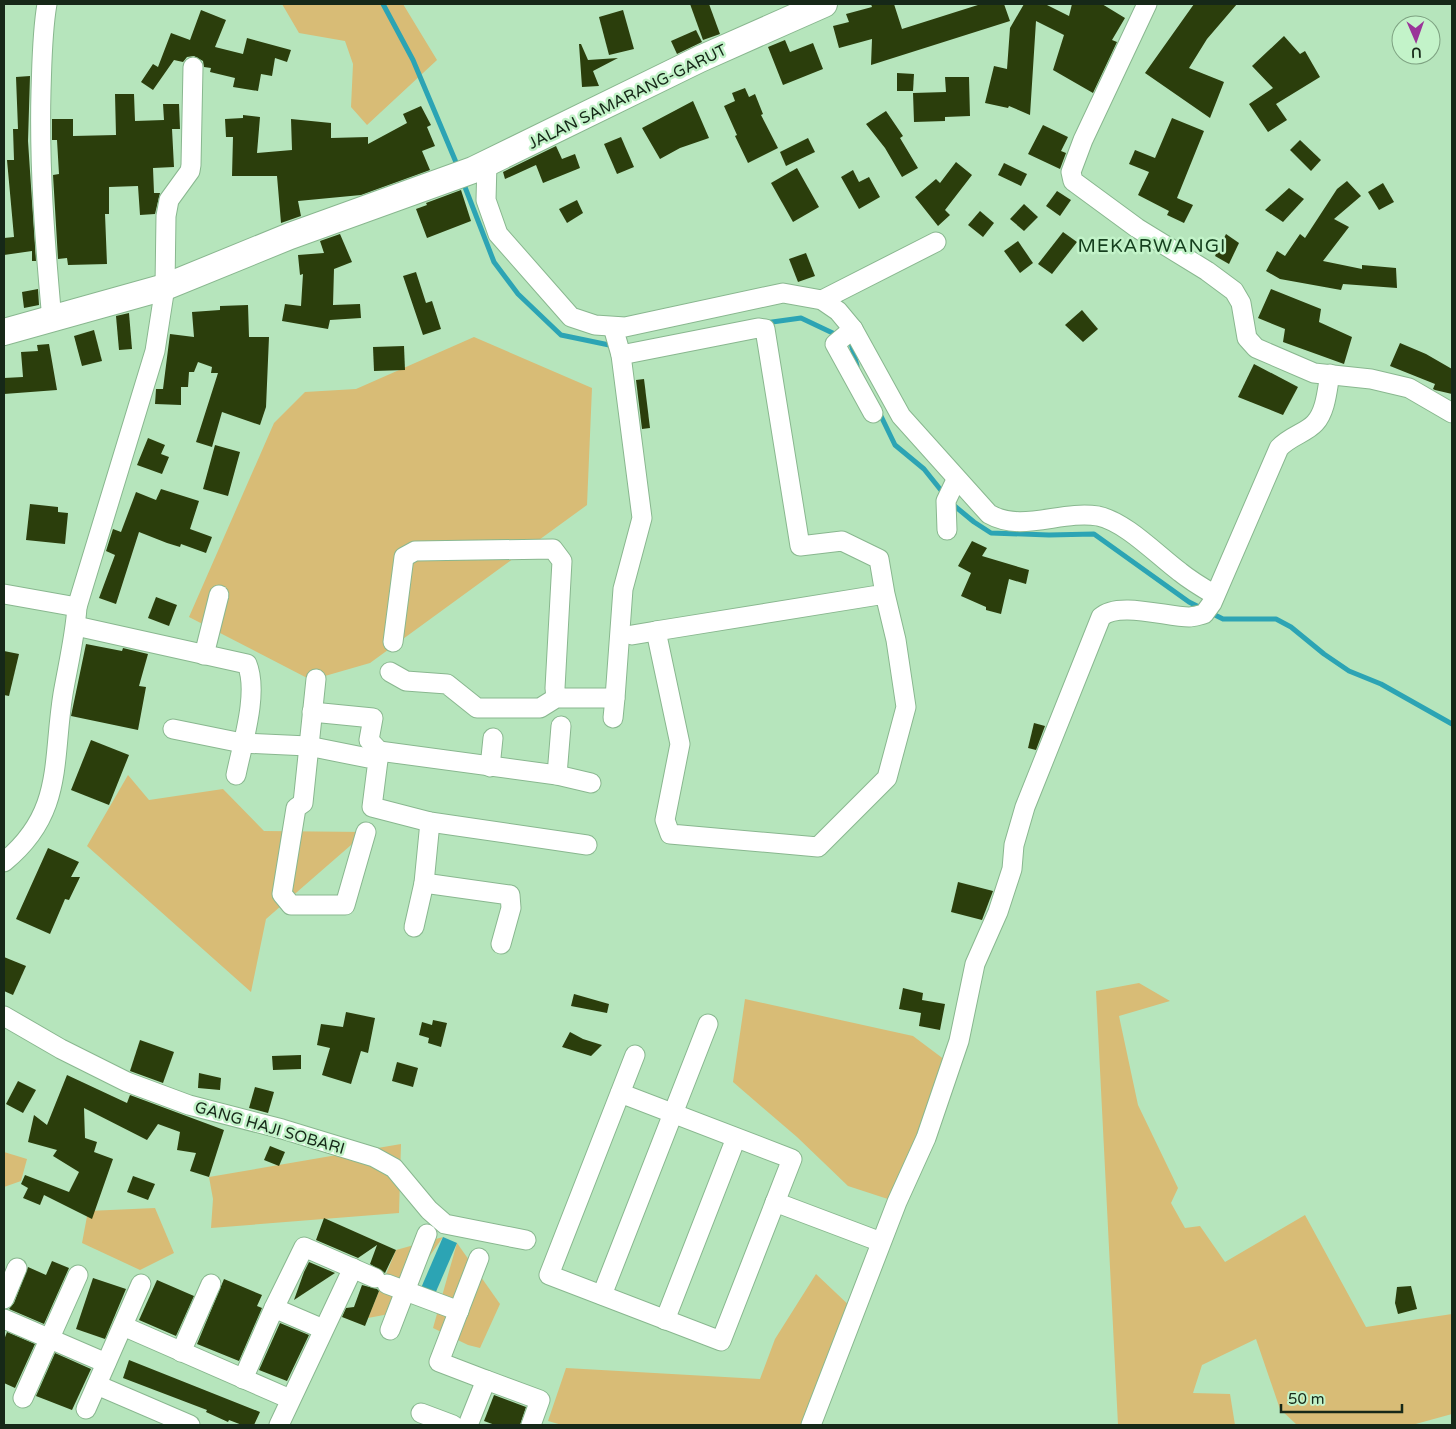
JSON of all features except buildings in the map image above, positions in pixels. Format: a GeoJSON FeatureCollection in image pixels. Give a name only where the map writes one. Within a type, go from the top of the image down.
{"type":"FeatureCollection","features":[{"type":"Feature","properties":{"kind":"main road","name":"JALAN SAMARANG-GARUT"},"geometry":{"type":"LineString","coordinates":[[4,332],[165,287],[290,236],[430,188],[480,167],[700,59],[824,4]]}},
{"type":"Feature","properties":{"kind":"street"},"geometry":{"type":"LineString","coordinates":[[48,4],[43,29],[41,163],[52,320]]}},
{"type":"Feature","properties":{"kind":"street"},"geometry":{"type":"LineString","coordinates":[[1147,4],[1083,140],[1071,172],[1073,181],[1137,228],[1206,271],[1234,291],[1241,303],[1247,338],[1256,348],[1314,373],[1370,379],[1409,388],[1452,413]]}},
{"type":"Feature","properties":{"kind":"street"},"geometry":{"type":"LineString","coordinates":[[4,862],[22,847],[42,816],[52,788],[57,761],[63,696],[76,626],[76,607],[155,351],[165,287],[166,216],[169,200],[190,171],[191,165],[193,67]]}},
{"type":"Feature","properties":{"kind":"street"},"geometry":{"type":"LineString","coordinates":[[480,167],[486,200],[498,234],[571,317],[615,330],[783,293],[822,300],[838,311],[873,413]]}},
{"type":"Feature","properties":{"kind":"street"},"geometry":{"type":"LineString","coordinates":[[822,300],[936,242]]}},
{"type":"Feature","properties":{"kind":"street"},"geometry":{"type":"LineString","coordinates":[[621,355],[758,328],[765,329],[800,546],[842,541],[879,558],[896,640],[906,707],[887,778],[818,847],[670,834],[665,820],[680,744],[656,631]]}},
{"type":"Feature","properties":{"kind":"street"},"geometry":{"type":"LineString","coordinates":[[613,718],[623,589],[642,518],[621,355],[615,330]]}},
{"type":"Feature","properties":{"kind":"street"},"geometry":{"type":"LineString","coordinates":[[845,335],[951,490],[998,519],[1014,523],[1065,515],[1099,516],[1126,530],[1180,573],[1211,604]]}},
{"type":"Feature","properties":{"kind":"street"},"geometry":{"type":"LineString","coordinates":[[810,1425],[881,1242],[926,1138],[959,1040],[975,964],[998,912],[1012,869],[1014,845],[1025,807],[1101,617],[1109,612],[1134,610],[1189,617],[1211,604],[1279,448],[1290,438],[1314,424],[1322,413],[1330,374]]}},
{"type":"Feature","properties":{"kind":"street"},"geometry":{"type":"LineString","coordinates":[[947,530],[951,490]]}},
{"type":"Feature","properties":{"kind":"street"},"geometry":{"type":"LineString","coordinates":[[393,642],[404,557],[415,550],[552,550],[562,561],[556,698]]}},
{"type":"Feature","properties":{"kind":"street"},"geometry":{"type":"LineString","coordinates":[[4,594],[76,607]]}},
{"type":"Feature","properties":{"kind":"street"},"geometry":{"type":"LineString","coordinates":[[632,635],[885,594]]}},
{"type":"Feature","properties":{"kind":"street"},"geometry":{"type":"LineString","coordinates":[[204,655],[219,595]]}},
{"type":"Feature","properties":{"kind":"street"},"geometry":{"type":"LineString","coordinates":[[76,626],[247,664],[251,673],[251,694],[236,775]]}},
{"type":"Feature","properties":{"kind":"street"},"geometry":{"type":"LineString","coordinates":[[390,672],[406,681],[447,684],[477,708],[540,708],[556,698],[615,698]]}},
{"type":"Feature","properties":{"kind":"street"},"geometry":{"type":"LineString","coordinates":[[312,712],[373,718],[369,740],[378,755],[369,821],[345,905],[291,905],[282,894],[296,808],[303,803],[308,746],[312,712],[316,680]]}},
{"type":"Feature","properties":{"kind":"street"},"geometry":{"type":"LineString","coordinates":[[557,775],[560,726]]}},
{"type":"Feature","properties":{"kind":"street"},"geometry":{"type":"LineString","coordinates":[[172,729],[242,743],[308,746],[557,775],[591,782]]}},
{"type":"Feature","properties":{"kind":"street"},"geometry":{"type":"LineString","coordinates":[[490,767],[493,738]]}},
{"type":"Feature","properties":{"kind":"street"},"geometry":{"type":"LineString","coordinates":[[369,821],[430,822],[587,845]]}},
{"type":"Feature","properties":{"kind":"street"},"geometry":{"type":"LineString","coordinates":[[414,927],[424,883],[430,822]]}},
{"type":"Feature","properties":{"kind":"street"},"geometry":{"type":"LineString","coordinates":[[424,883],[510,895],[510,908],[501,944]]}},
{"type":"Feature","properties":{"kind":"street","name":"GANG HAJI SOBARI"},"geometry":{"type":"LineString","coordinates":[[4,1016],[61,1049],[127,1082],[189,1105],[282,1129],[374,1157],[394,1168],[429,1210],[444,1224],[526,1240]]}},
{"type":"Feature","properties":{"kind":"street"},"geometry":{"type":"LineString","coordinates":[[602,1295],[708,1024]]}},
{"type":"Feature","properties":{"kind":"street"},"geometry":{"type":"LineString","coordinates":[[620,1093],[792,1159],[721,1341],[549,1275],[620,1093],[635,1055]]}},
{"type":"Feature","properties":{"kind":"street"},"geometry":{"type":"LineString","coordinates":[[665,1320],[736,1138]]}},
{"type":"Feature","properties":{"kind":"street"},"geometry":{"type":"LineString","coordinates":[[775,1202],[881,1242]]}},
{"type":"Feature","properties":{"kind":"street"},"geometry":{"type":"LineString","coordinates":[[390,1330],[427,1234]]}},
{"type":"Feature","properties":{"kind":"street"},"geometry":{"type":"LineString","coordinates":[[243,1379],[274,1308],[304,1247],[381,1281],[459,1312]]}},
{"type":"Feature","properties":{"kind":"street"},"geometry":{"type":"LineString","coordinates":[[479,1258],[439,1362],[540,1400],[531,1425]]}},
{"type":"Feature","properties":{"kind":"street"},"geometry":{"type":"LineString","coordinates":[[4,1299],[18,1268]]}},
{"type":"Feature","properties":{"kind":"street"},"geometry":{"type":"LineString","coordinates":[[278,1425],[353,1268]]}},
{"type":"Feature","properties":{"kind":"street"},"geometry":{"type":"LineString","coordinates":[[23,1398],[78,1275]]}},
{"type":"Feature","properties":{"kind":"street"},"geometry":{"type":"LineString","coordinates":[[86,1409],[141,1284]]}},
{"type":"Feature","properties":{"kind":"street"},"geometry":{"type":"LineString","coordinates":[[181,1352],[211,1284]]}},
{"type":"Feature","properties":{"kind":"street"},"geometry":{"type":"LineString","coordinates":[[274,1308],[323,1329]]}},
{"type":"Feature","properties":{"kind":"street"},"geometry":{"type":"LineString","coordinates":[[4,1319],[106,1363]]}},
{"type":"Feature","properties":{"kind":"street"},"geometry":{"type":"LineString","coordinates":[[123,1326],[290,1399]]}},
{"type":"Feature","properties":{"kind":"street"},"geometry":{"type":"LineString","coordinates":[[468,1425],[486,1380]]}},
{"type":"Feature","properties":{"kind":"street"},"geometry":{"type":"LineString","coordinates":[[97,1384],[190,1425]]}},
{"type":"Feature","properties":{"kind":"street"},"geometry":{"type":"LineString","coordinates":[[421,1413],[453,1425]]}},
{"type":"Feature","properties":{"kind":"shaded area"},"geometry":{"type":"Polygon","coordinates":[[[282,4],[403,4],[437,60],[367,125],[351,107],[353,64],[345,41],[299,33],[282,4]]]}},
{"type":"Feature","properties":{"kind":"shaded area"},"geometry":{"type":"Polygon","coordinates":[[[474,337],[592,388],[587,505],[370,663],[311,680],[189,617],[274,423],[305,392],[356,389],[474,337]]]}},
{"type":"Feature","properties":{"kind":"shaded area"},"geometry":{"type":"Polygon","coordinates":[[[128,775],[149,800],[223,789],[264,831],[366,832],[266,919],[251,992],[87,846],[128,775]]]}},
{"type":"Feature","properties":{"kind":"shaded area"},"geometry":{"type":"Polygon","coordinates":[[[1139,983],[1170,1001],[1119,1016],[1138,1105],[1178,1188],[1171,1203],[1185,1228],[1200,1226],[1225,1262],[1305,1215],[1366,1327],[1452,1314],[1452,1414],[1412,1425],[1297,1425],[1280,1409],[1256,1339],[1202,1365],[1193,1393],[1230,1394],[1235,1425],[1118,1425],[1096,991],[1139,983]]]}},
{"type":"Feature","properties":{"kind":"shaded area"},"geometry":{"type":"Polygon","coordinates":[[[745,999],[913,1036],[949,1063],[897,1202],[848,1186],[797,1137],[733,1082],[745,999]]]}},
{"type":"Feature","properties":{"kind":"shaded area"},"geometry":{"type":"Polygon","coordinates":[[[401,1144],[399,1213],[211,1228],[213,1199],[209,1177],[401,1144]]]}},
{"type":"Feature","properties":{"kind":"shaded area"},"geometry":{"type":"Polygon","coordinates":[[[4,1152],[27,1159],[21,1181],[4,1187],[4,1152]]]}},
{"type":"Feature","properties":{"kind":"shaded area"},"geometry":{"type":"Polygon","coordinates":[[[155,1208],[174,1253],[140,1270],[82,1243],[88,1211],[155,1208]]]}},
{"type":"Feature","properties":{"kind":"shaded area"},"geometry":{"type":"Polygon","coordinates":[[[443,1237],[389,1314],[368,1318],[396,1250],[443,1237]]]}},
{"type":"Feature","properties":{"kind":"shaded area"},"geometry":{"type":"Polygon","coordinates":[[[457,1243],[500,1304],[480,1348],[468,1345],[433,1328],[457,1243]]]}},
{"type":"Feature","properties":{"kind":"shaded area"},"geometry":{"type":"Polygon","coordinates":[[[816,1274],[854,1310],[811,1425],[562,1425],[548,1421],[566,1368],[760,1379],[775,1339],[816,1274]]]}},
{"type":"Feature","properties":{"kind":"water"},"geometry":{"type":"Polygon","coordinates":[[[443,1237],[457,1243],[435,1294],[421,1288],[443,1237]]]}},
{"type":"Feature","properties":{"kind":"waterway"},"geometry":{"type":"LineString","coordinates":[[383,4],[413,60],[458,167]]}},
{"type":"Feature","properties":{"kind":"waterway"},"geometry":{"type":"LineString","coordinates":[[463,182],[494,262],[518,294],[561,335],[614,346]]}},
{"type":"Feature","properties":{"kind":"waterway"},"geometry":{"type":"LineString","coordinates":[[765,323],[801,318],[839,336]]}},
{"type":"Feature","properties":{"kind":"waterway"},"geometry":{"type":"LineString","coordinates":[[846,341],[851,343],[857,366]]}},
{"type":"Feature","properties":{"kind":"waterway"},"geometry":{"type":"LineString","coordinates":[[879,412],[895,445],[924,469],[944,494]]}},
{"type":"Feature","properties":{"kind":"waterway"},"geometry":{"type":"LineString","coordinates":[[951,503],[991,533],[1094,534],[1189,602],[1223,619],[1276,619],[1291,627],[1324,654],[1349,671],[1381,684],[1452,724]]}},
{"type":"Feature","properties":{"kind":"district","name":"MEKARWANGI"},"geometry":{"type":"Point","coordinates":[1152,245]}}]}
